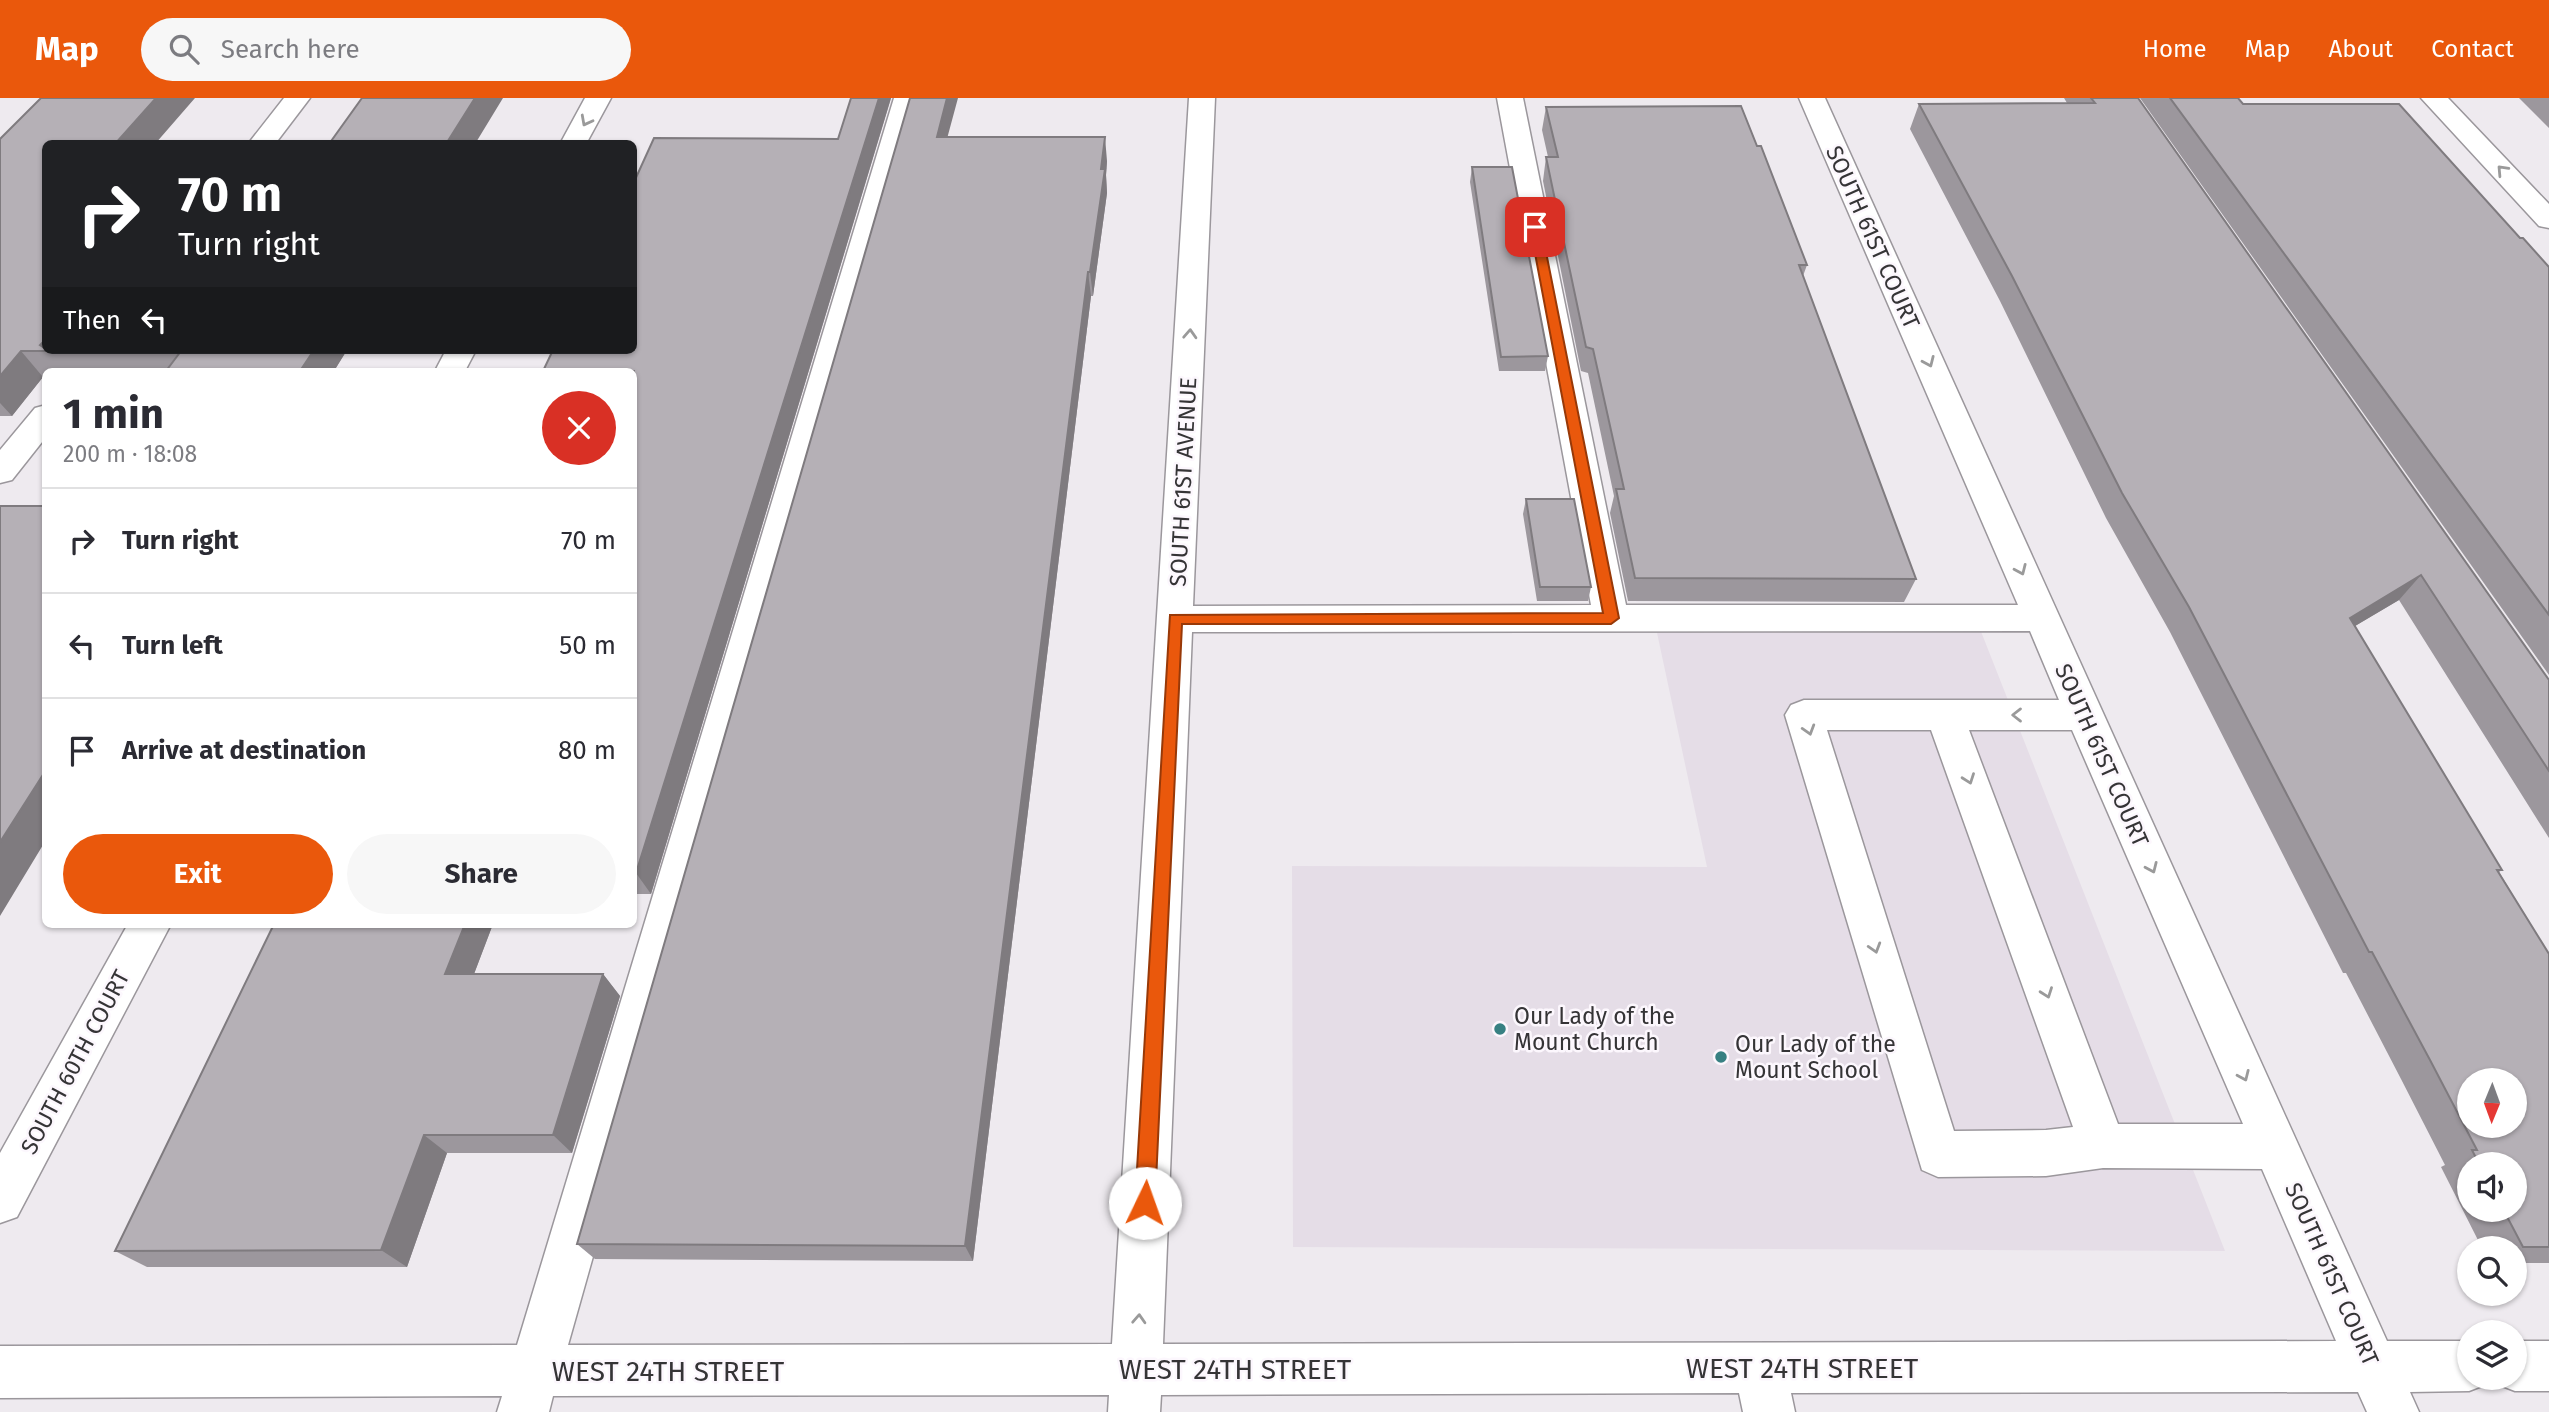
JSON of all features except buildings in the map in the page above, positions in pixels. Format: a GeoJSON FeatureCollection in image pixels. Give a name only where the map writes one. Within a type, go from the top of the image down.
{"type":"FeatureCollection","features":[{"type":"Feature","properties":{"kind":"street"},"geometry":{"type":"LineString","coordinates":[[264,140],[297,98]]}},
{"type":"Feature","properties":{"kind":"street"},"geometry":{"type":"LineString","coordinates":[[575,140],[598,98]]}},
{"type":"Feature","properties":{"kind":"street"},"geometry":{"type":"LineString","coordinates":[[529,1392],[907,98]]}},
{"type":"Feature","properties":{"kind":"street","name":"SOUTH 61ST AVENUE"},"geometry":{"type":"LineString","coordinates":[[1135,1391],[1202,98]]}},
{"type":"Feature","properties":{"kind":"street"},"geometry":{"type":"LineString","coordinates":[[1510,98],[1611,618]]}},
{"type":"Feature","properties":{"kind":"street","name":"SOUTH 61ST COURT"},"geometry":{"type":"LineString","coordinates":[[1812,98],[2393,1412]]}},
{"type":"Feature","properties":{"kind":"street"},"geometry":{"type":"LineString","coordinates":[[2434,98],[2549,220]]}},
{"type":"Feature","properties":{"kind":"street"},"geometry":{"type":"LineString","coordinates":[[0,472],[42,420]]}},
{"type":"Feature","properties":{"kind":"street"},"geometry":{"type":"LineString","coordinates":[[1175,618],[2042,618]]}},
{"type":"Feature","properties":{"kind":"street"},"geometry":{"type":"LineString","coordinates":[[1945,715],[2103,1146]]}},
{"type":"Feature","properties":{"kind":"street"},"geometry":{"type":"LineString","coordinates":[[2085,715],[1804,716],[1938,1154],[2046,1153],[2103,1146],[2275,1147]]}},
{"type":"Feature","properties":{"kind":"street","name":"SOUTH 60TH COURT"},"geometry":{"type":"LineString","coordinates":[[0,1200],[148,928]]}},
{"type":"Feature","properties":{"kind":"street","name":"WEST 24TH STREET"},"geometry":{"type":"LineString","coordinates":[[0,1372],[529,1392],[1764,1390],[2457,1366]]}},
{"type":"Feature","properties":{"kind":"street"},"geometry":{"type":"LineString","coordinates":[[2527,1366],[2549,1366]]}},
{"type":"Feature","properties":{"kind":"shaded area","name":"Our Lady of the Mount School"},"geometry":{"type":"Polygon","coordinates":[[[1656,628],[1980,629],[2225,1251],[1293,1247],[1292,866],[1707,867],[1656,628]]]}},
{"type":"Feature","properties":{"kind":"place","name":"Our Lady of the Mount Church"},"geometry":{"type":"Point","coordinates":[1500,1029]}},
{"type":"Feature","properties":{"kind":"place","name":"Our Lady of the Mount School"},"geometry":{"type":"Point","coordinates":[1721,1057]}},
{"type":"Feature","properties":{"kind":"route"},"geometry":{"type":"LineString","coordinates":[[1145,1203],[1175,618],[1611,618],[1535,227]]}}]}
